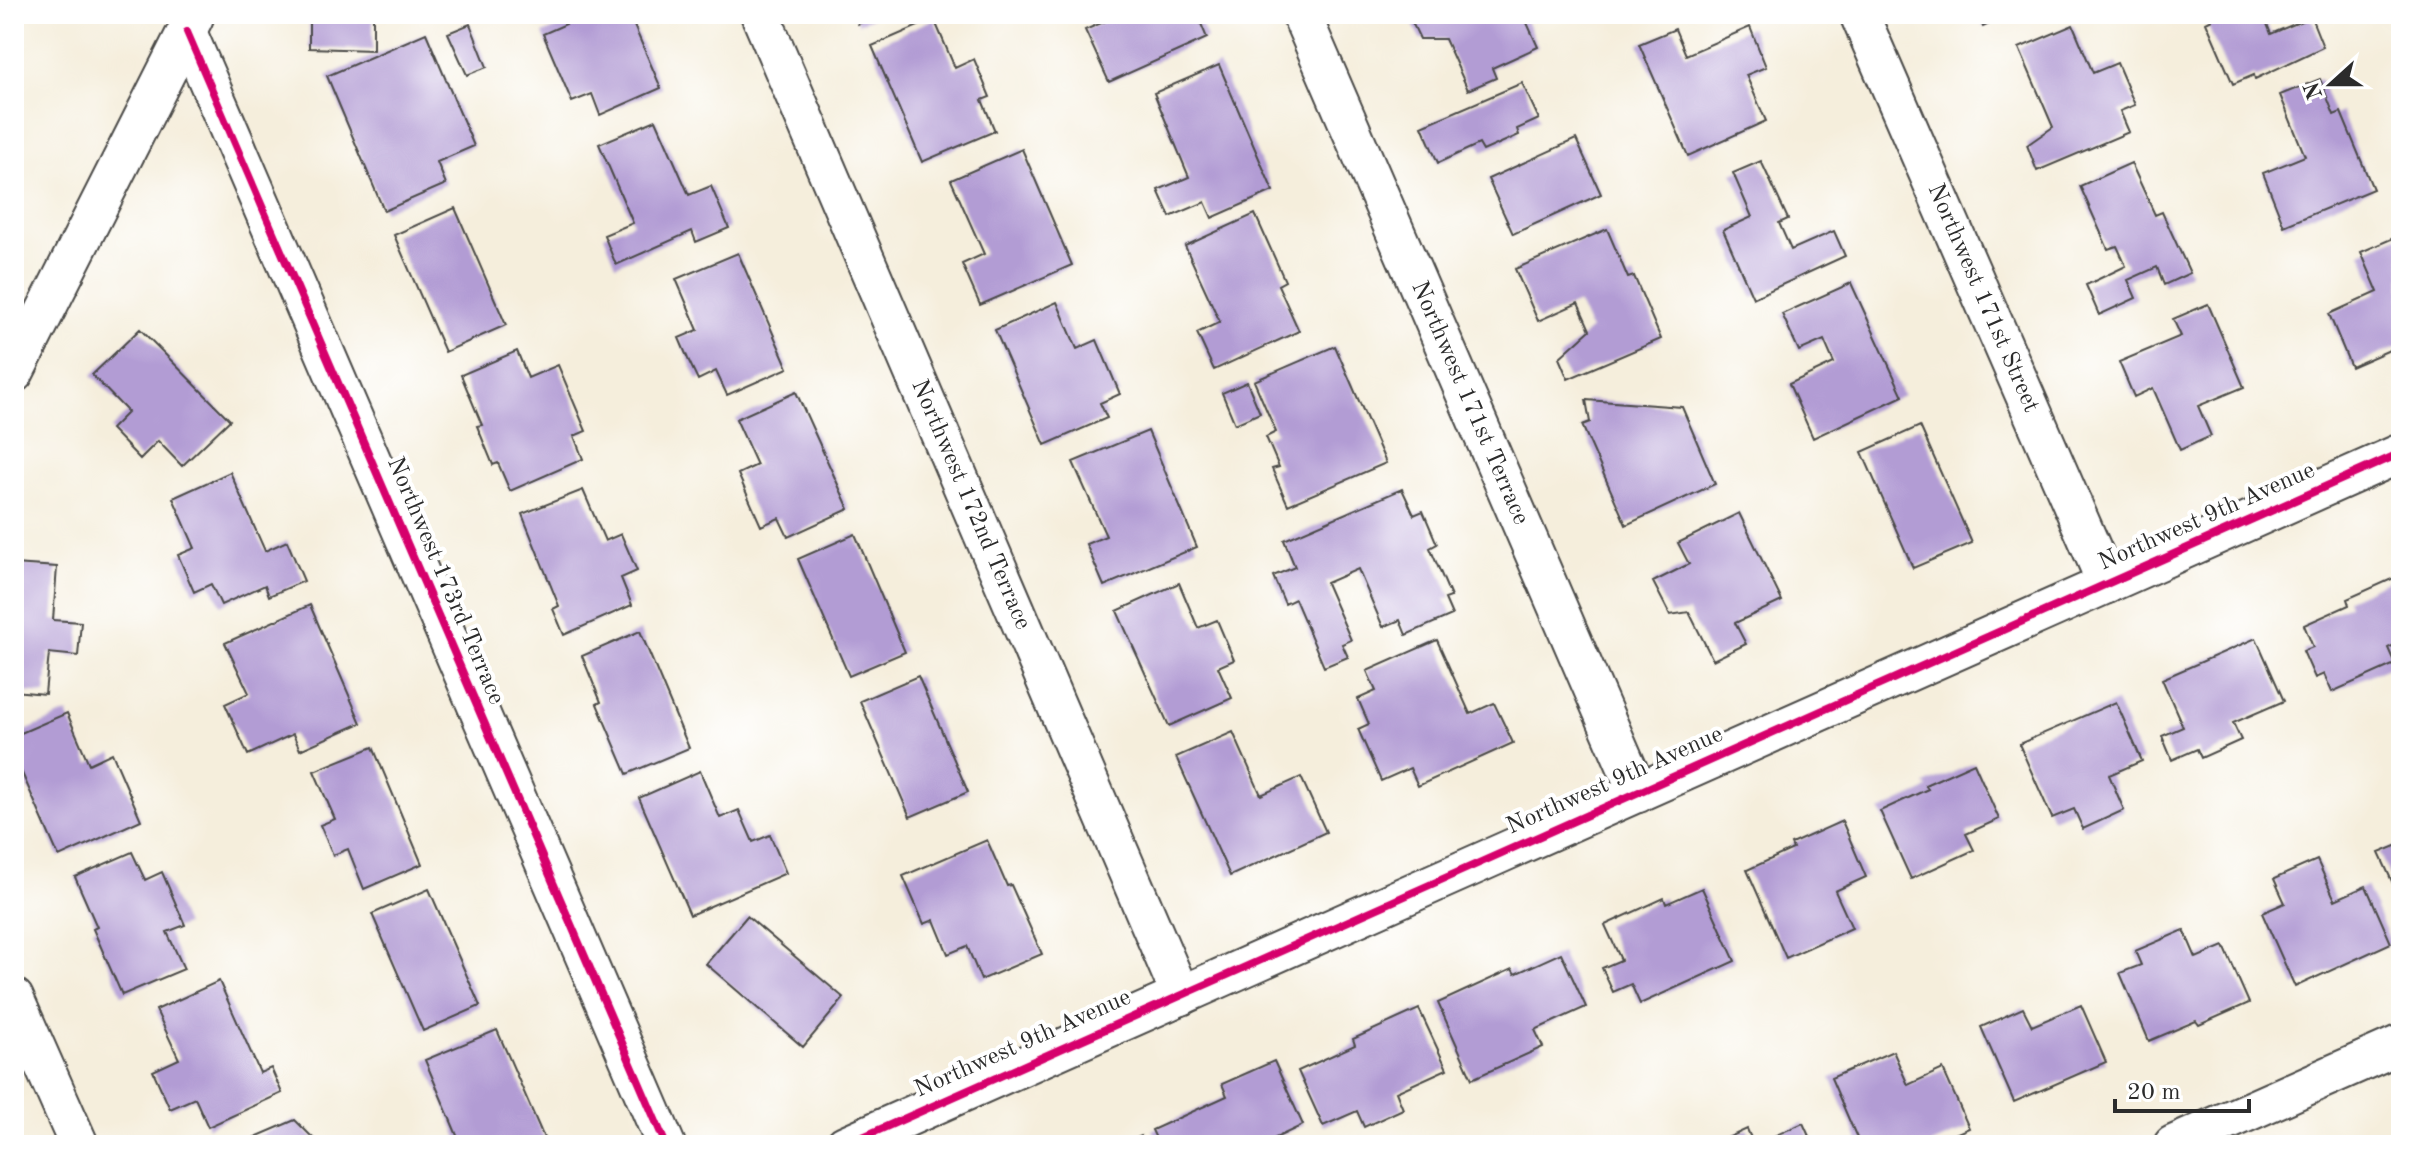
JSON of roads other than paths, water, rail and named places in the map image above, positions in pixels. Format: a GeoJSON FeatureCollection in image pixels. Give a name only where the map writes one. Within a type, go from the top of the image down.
{"type":"FeatureCollection","features":[{"type":"Feature","properties":{"kind":"street","name":"Northwest 172nd Terrace"},"geometry":{"type":"LineString","coordinates":[[760,14],[1181,996]]}},
{"type":"Feature","properties":{"kind":"street","name":"Northwest 171st Terrace"},"geometry":{"type":"LineString","coordinates":[[1301,14],[1638,793]]}},
{"type":"Feature","properties":{"kind":"street","name":"Northwest 171st Street"},"geometry":{"type":"LineString","coordinates":[[1859,14],[2107,584]]}},
{"type":"Feature","properties":{"kind":"street"},"geometry":{"type":"LineString","coordinates":[[14,373],[191,23]]}},
{"type":"Feature","properties":{"kind":"street","name":"Northwest 173rd Terrace"},"geometry":{"type":"LineString","coordinates":[[191,23],[666,1145]]}},
{"type":"Feature","properties":{"kind":"street","name":"Northwest 9th Avenue"},"geometry":{"type":"LineString","coordinates":[[845,1145],[2401,453]]}},
{"type":"Feature","properties":{"kind":"street"},"geometry":{"type":"LineString","coordinates":[[14,998],[79,1145]]}},
{"type":"Feature","properties":{"kind":"street"},"geometry":{"type":"LineString","coordinates":[[2173,1145],[2401,1044]]}}]}
